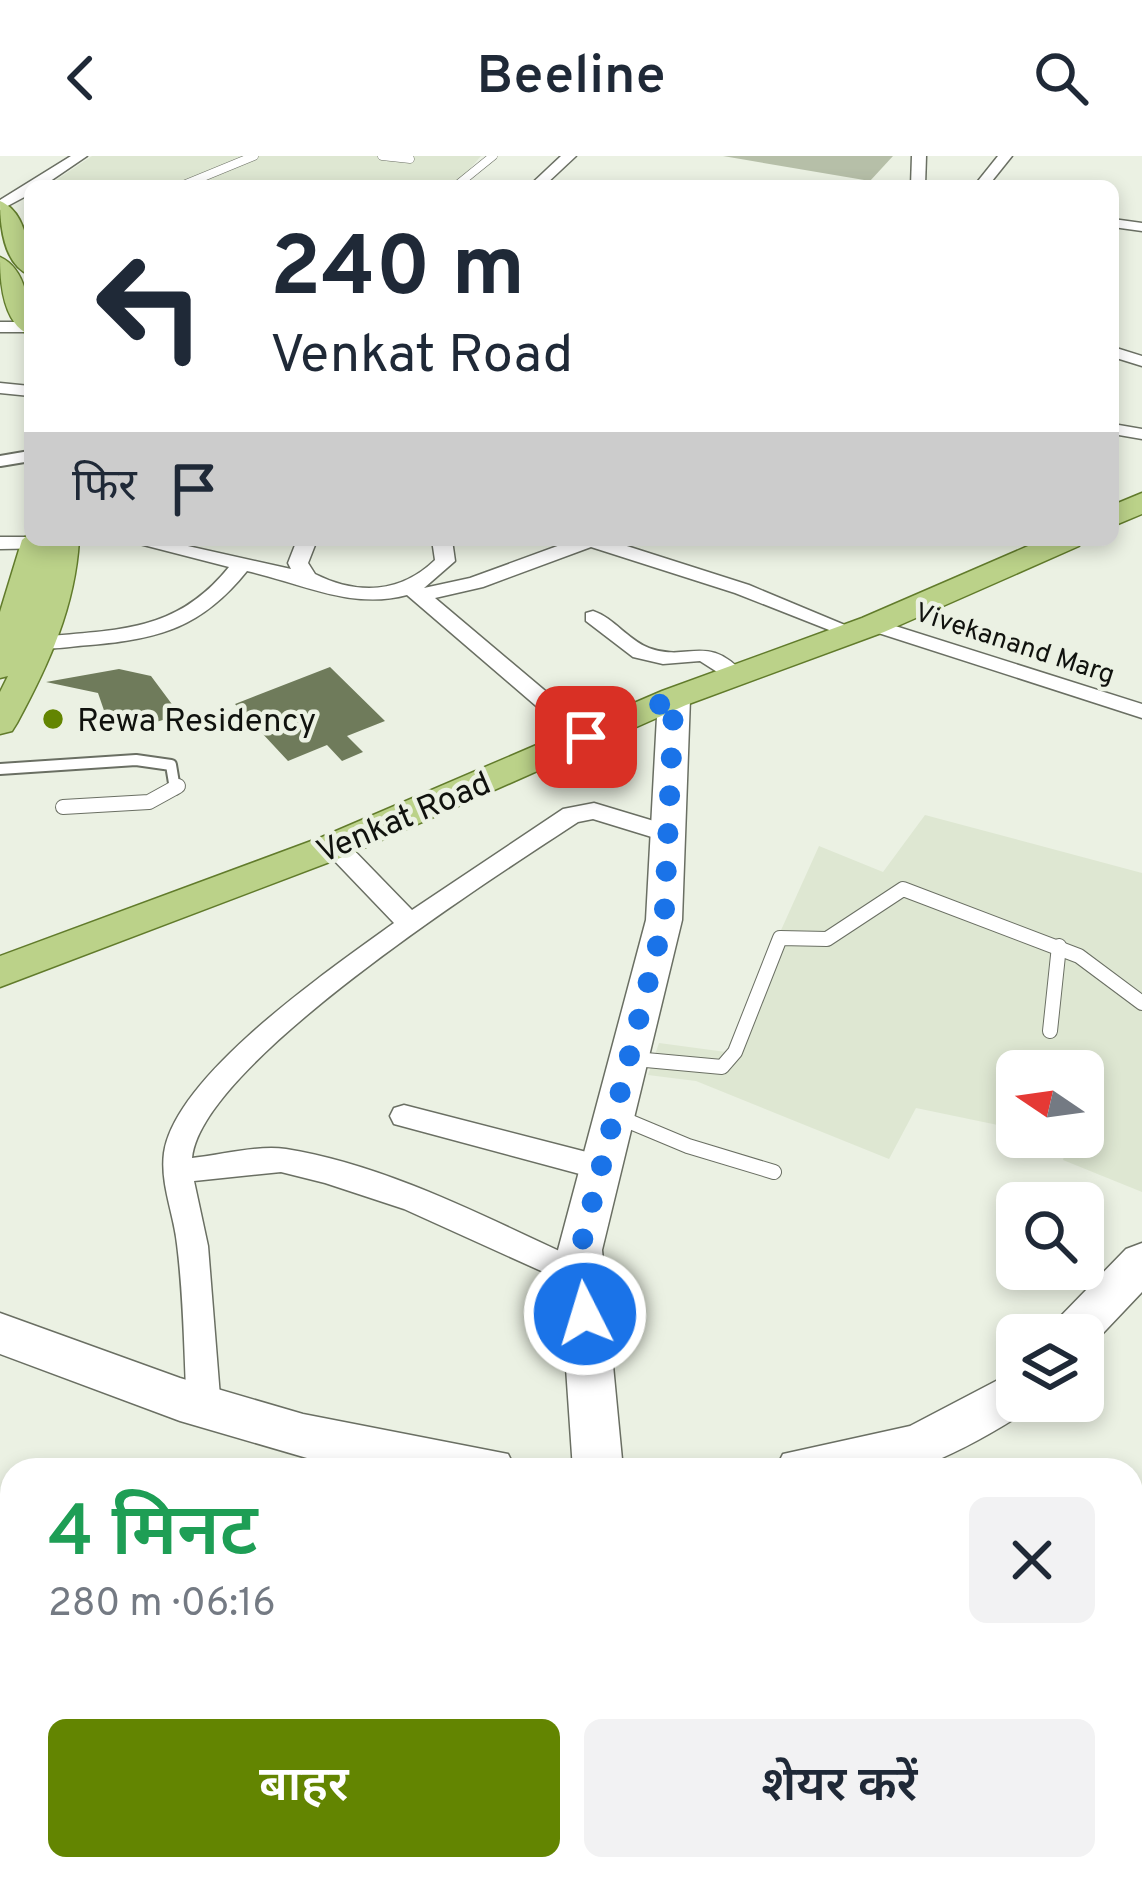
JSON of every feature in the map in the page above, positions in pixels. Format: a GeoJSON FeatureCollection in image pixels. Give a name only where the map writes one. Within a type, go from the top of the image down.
{"type":"FeatureCollection","features":[{"type":"Feature","properties":{"kind":"main road"},"geometry":{"type":"LineString","coordinates":[[0,207],[24,256]]}},
{"type":"Feature","properties":{"kind":"main road"},"geometry":{"type":"LineString","coordinates":[[0,264],[24,314]]}},
{"type":"Feature","properties":{"kind":"main road"},"geometry":{"type":"LineString","coordinates":[[0,668],[8,616],[48,546]]}},
{"type":"Feature","properties":{"kind":"main road"},"geometry":{"type":"LineString","coordinates":[[0,723],[41,643],[63,568],[52,546]]}},
{"type":"Feature","properties":{"kind":"main road","name":"Venkat Road"},"geometry":{"type":"LineString","coordinates":[[0,972],[335,847],[674,698],[863,629],[1055,546]]}},
{"type":"Feature","properties":{"kind":"street"},"geometry":{"type":"LineString","coordinates":[[45,180],[80,156]]}},
{"type":"Feature","properties":{"kind":"street"},"geometry":{"type":"LineString","coordinates":[[543,180],[569,156]]}},
{"type":"Feature","properties":{"kind":"street"},"geometry":{"type":"LineString","coordinates":[[986,180],[1005,156]]}},
{"type":"Feature","properties":{"kind":"street"},"geometry":{"type":"LineString","coordinates":[[161,546],[307,578],[326,590],[353,596],[476,584],[576,546]]}},
{"type":"Feature","properties":{"kind":"street"},"geometry":{"type":"LineString","coordinates":[[305,546],[298,563],[307,578]]}},
{"type":"Feature","properties":{"kind":"street"},"geometry":{"type":"LineString","coordinates":[[415,592],[445,561],[443,546]]}},
{"type":"Feature","properties":{"kind":"street","name":"Vivekanand Marg"},"geometry":{"type":"LineString","coordinates":[[605,546],[1142,711]]}},
{"type":"Feature","properties":{"kind":"street"},"geometry":{"type":"LineString","coordinates":[[41,643],[180,623],[220,596],[242,564]]}},
{"type":"Feature","properties":{"kind":"street"},"geometry":{"type":"LineString","coordinates":[[415,592],[586,737]]}},
{"type":"Feature","properties":{"kind":"street"},"geometry":{"type":"LineString","coordinates":[[593,617],[641,654],[704,653],[736,677]]}},
{"type":"Feature","properties":{"kind":"street"},"geometry":{"type":"LineString","coordinates":[[597,1458],[580,1250],[664,920],[674,698]]}},
{"type":"Feature","properties":{"kind":"street"},"geometry":{"type":"LineString","coordinates":[[204,1409],[193,1242],[180,1172],[185,1125],[206,1098],[289,1018],[410,924],[571,815],[594,811],[668,834]]}},
{"type":"Feature","properties":{"kind":"street"},"geometry":{"type":"LineString","coordinates":[[335,847],[410,924]]}},
{"type":"Feature","properties":{"kind":"street"},"geometry":{"type":"LineString","coordinates":[[404,1116],[602,1168]]}},
{"type":"Feature","properties":{"kind":"street"},"geometry":{"type":"LineString","coordinates":[[180,1172],[281,1160],[325,1171],[414,1200],[581,1275]]}},
{"type":"Feature","properties":{"kind":"street"},"geometry":{"type":"LineString","coordinates":[[1092,1314],[1142,1262]]}},
{"type":"Feature","properties":{"kind":"street"},"geometry":{"type":"LineString","coordinates":[[0,1334],[341,1458]]}},
{"type":"Feature","properties":{"kind":"street"},"geometry":{"type":"LineString","coordinates":[[877,1458],[961,1430],[996,1406]]}},
{"type":"Feature","properties":{"kind":"lane"},"geometry":{"type":"LineString","coordinates":[[196,180],[254,156]]}},
{"type":"Feature","properties":{"kind":"lane"},"geometry":{"type":"LineString","coordinates":[[382,156],[410,158]]}},
{"type":"Feature","properties":{"kind":"lane"},"geometry":{"type":"LineString","coordinates":[[463,180],[493,156]]}},
{"type":"Feature","properties":{"kind":"lane"},"geometry":{"type":"LineString","coordinates":[[0,770],[136,760],[171,765],[177,772],[178,786],[162,799],[63,807]]}},
{"type":"Feature","properties":{"kind":"lane"},"geometry":{"type":"LineString","coordinates":[[630,1058],[722,1067],[734,1052],[780,938],[827,939],[903,889],[1079,956],[1142,1004]]}},
{"type":"Feature","properties":{"kind":"lane"},"geometry":{"type":"LineString","coordinates":[[1051,1031],[1058,946]]}},
{"type":"Feature","properties":{"kind":"lane"},"geometry":{"type":"LineString","coordinates":[[616,1116],[708,1153],[774,1172]]}},
{"type":"Feature","properties":{"kind":"shaded area"},"geometry":{"type":"Polygon","coordinates":[[[92,156],[481,156],[460,180],[56,180],[92,156]]]}},
{"type":"Feature","properties":{"kind":"shaded area"},"geometry":{"type":"Polygon","coordinates":[[[723,156],[893,156],[871,180],[723,156]]]}},
{"type":"Feature","properties":{"kind":"shaded area"},"geometry":{"type":"Polygon","coordinates":[[[925,815],[1142,873],[1142,1192],[1063,1160],[1104,1158],[1104,1050],[996,1050],[996,1125],[916,1108],[889,1159],[696,1081],[648,1075],[659,1043],[726,1052],[819,846],[883,872],[925,815]]]}},
{"type":"Feature","properties":{"kind":"building"},"geometry":{"type":"Polygon","coordinates":[[[330,667],[385,721],[347,736],[363,752],[342,761],[327,745],[288,761],[235,704],[330,667]]]}},
{"type":"Feature","properties":{"kind":"building"},"geometry":{"type":"Polygon","coordinates":[[[119,669],[151,676],[180,715],[132,729],[109,725],[98,693],[46,682],[119,669]]]}},
{"type":"Feature","properties":{"kind":"place","name":"Rewa Residency"},"geometry":{"type":"Point","coordinates":[53,719]}},
{"type":"Feature","properties":{"kind":"route"},"geometry":{"type":"LineString","coordinates":[[585,1314],[580,1250],[664,920],[674,698],[586,737]]}}]}
